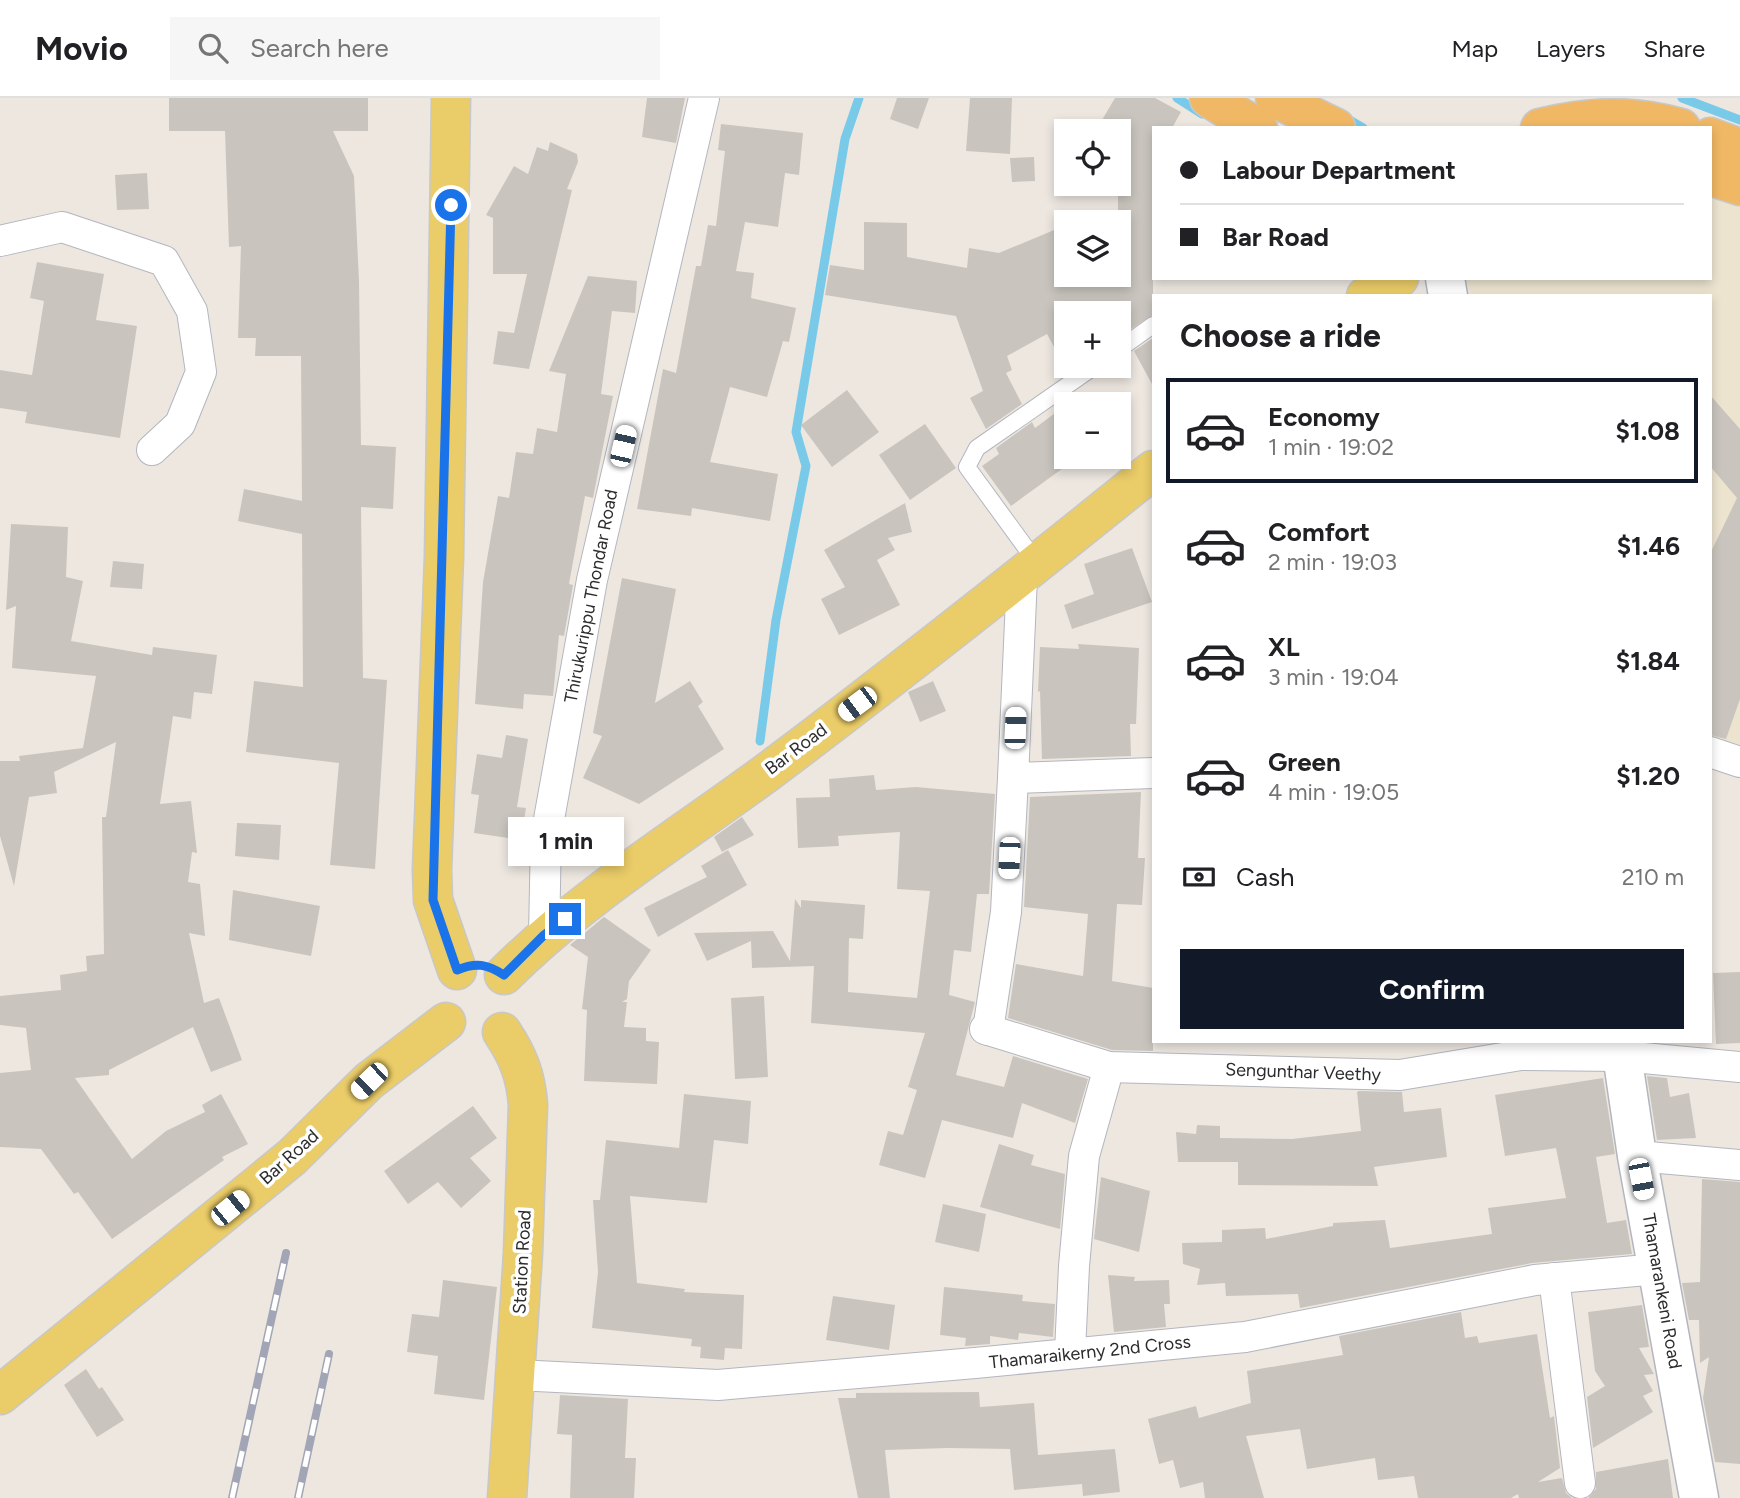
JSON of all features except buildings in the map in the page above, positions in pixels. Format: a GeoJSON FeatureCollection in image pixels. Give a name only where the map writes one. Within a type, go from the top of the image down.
{"type":"FeatureCollection","features":[{"type":"Feature","properties":{"kind":"highway"},"geometry":{"type":"LineString","coordinates":[[1209,98],[1255,126]]}},
{"type":"Feature","properties":{"kind":"highway"},"geometry":{"type":"LineString","coordinates":[[1275,98],[1332,126]]}},
{"type":"Feature","properties":{"kind":"highway"},"geometry":{"type":"LineString","coordinates":[[1550,126],[1597,117],[1643,120],[1672,126]]}},
{"type":"Feature","properties":{"kind":"highway"},"geometry":{"type":"LineString","coordinates":[[1712,138],[1740,148]]}},
{"type":"Feature","properties":{"kind":"highway"},"geometry":{"type":"LineString","coordinates":[[1712,177],[1740,186]]}},
{"type":"Feature","properties":{"kind":"main road"},"geometry":{"type":"LineString","coordinates":[[451,98],[444,530],[432,870],[433,900],[457,970]]}},
{"type":"Feature","properties":{"kind":"main road"},"geometry":{"type":"LineString","coordinates":[[1370,294],[1395,280]]}},
{"type":"Feature","properties":{"kind":"main road","name":"Bar Road"},"geometry":{"type":"LineString","coordinates":[[504,975],[544,935],[774,767],[1029,570],[1152,471]]}},
{"type":"Feature","properties":{"kind":"main road"},"geometry":{"type":"LineString","coordinates":[[472,964],[489,965],[504,975],[513,988],[516,1004],[512,1019],[502,1032],[488,1039],[472,1040],[458,1034],[446,1022],[440,1010],[440,995],[446,981],[457,970],[472,964]]}},
{"type":"Feature","properties":{"kind":"main road","name":"Bar Road"},"geometry":{"type":"LineString","coordinates":[[0,1395],[292,1157],[369,1081],[446,1022]]}},
{"type":"Feature","properties":{"kind":"main road","name":"Station Road"},"geometry":{"type":"LineString","coordinates":[[502,1032],[521,1063],[527,1080],[528,1105],[516,1375],[507,1498]]}},
{"type":"Feature","properties":{"kind":"street","name":"Thirukurippu Thondar Road"},"geometry":{"type":"LineString","coordinates":[[544,935],[546,836],[592,580],[704,98]]}},
{"type":"Feature","properties":{"kind":"street"},"geometry":{"type":"LineString","coordinates":[[0,241],[62,227],[164,261],[192,311],[201,372],[180,425],[152,450]]}},
{"type":"Feature","properties":{"kind":"street","name":"Sengunthar Veethy"},"geometry":{"type":"LineString","coordinates":[[1029,570],[1006,912],[986,1030],[1109,1067],[1400,1075],[1521,1055],[1621,1049],[1740,1067]]}},
{"type":"Feature","properties":{"kind":"street"},"geometry":{"type":"LineString","coordinates":[[1712,753],[1740,762]]}},
{"type":"Feature","properties":{"kind":"street"},"geometry":{"type":"LineString","coordinates":[[1013,778],[1152,773]]}},
{"type":"Feature","properties":{"kind":"street","name":"Thamarankeni Road"},"geometry":{"type":"LineString","coordinates":[[1621,1049],[1637,1156],[1699,1498]]}},
{"type":"Feature","properties":{"kind":"street"},"geometry":{"type":"LineString","coordinates":[[1070,1352],[1084,1156],[1109,1067]]}},
{"type":"Feature","properties":{"kind":"street"},"geometry":{"type":"LineString","coordinates":[[1637,1156],[1740,1165]]}},
{"type":"Feature","properties":{"kind":"street","name":"Thamaraikerny 2nd Cross"},"geometry":{"type":"LineString","coordinates":[[516,1375],[718,1385],[975,1363],[1245,1337],[1554,1278],[1658,1269]]}},
{"type":"Feature","properties":{"kind":"street"},"geometry":{"type":"LineString","coordinates":[[1554,1278],[1580,1483]]}},
{"type":"Feature","properties":{"kind":"lane"},"geometry":{"type":"LineString","coordinates":[[1131,341],[1152,326]]}},
{"type":"Feature","properties":{"kind":"lane"},"geometry":{"type":"LineString","coordinates":[[1029,570],[967,467],[977,449],[1078,378]]}},
{"type":"Feature","properties":{"kind":"shaded area"},"geometry":{"type":"Polygon","coordinates":[[[1712,188],[1740,196],[1740,761],[1712,752],[1712,294],[1471,294],[1466,280],[1712,280],[1712,188]]]}},
{"type":"Feature","properties":{"kind":"waterway"},"geometry":{"type":"LineString","coordinates":[[760,741],[776,620],[806,466],[796,432],[845,139],[859,98]]}},
{"type":"Feature","properties":{"kind":"waterway"},"geometry":{"type":"LineString","coordinates":[[1177,98],[1202,114]]}},
{"type":"Feature","properties":{"kind":"waterway"},"geometry":{"type":"LineString","coordinates":[[1682,98],[1740,120]]}},
{"type":"Feature","properties":{"kind":"waterway"},"geometry":{"type":"LineString","coordinates":[[1346,118],[1360,126]]}},
{"type":"Feature","properties":{"kind":"railway"},"geometry":{"type":"LineString","coordinates":[[232,1498],[286,1253]]}},
{"type":"Feature","properties":{"kind":"railway"},"geometry":{"type":"LineString","coordinates":[[298,1498],[329,1354]]}},
{"type":"Feature","properties":{"kind":"route"},"geometry":{"type":"LineString","coordinates":[[451,205],[433,900],[441,930],[457,970],[472,964],[489,965],[504,975],[544,935],[565,919]]}}]}
